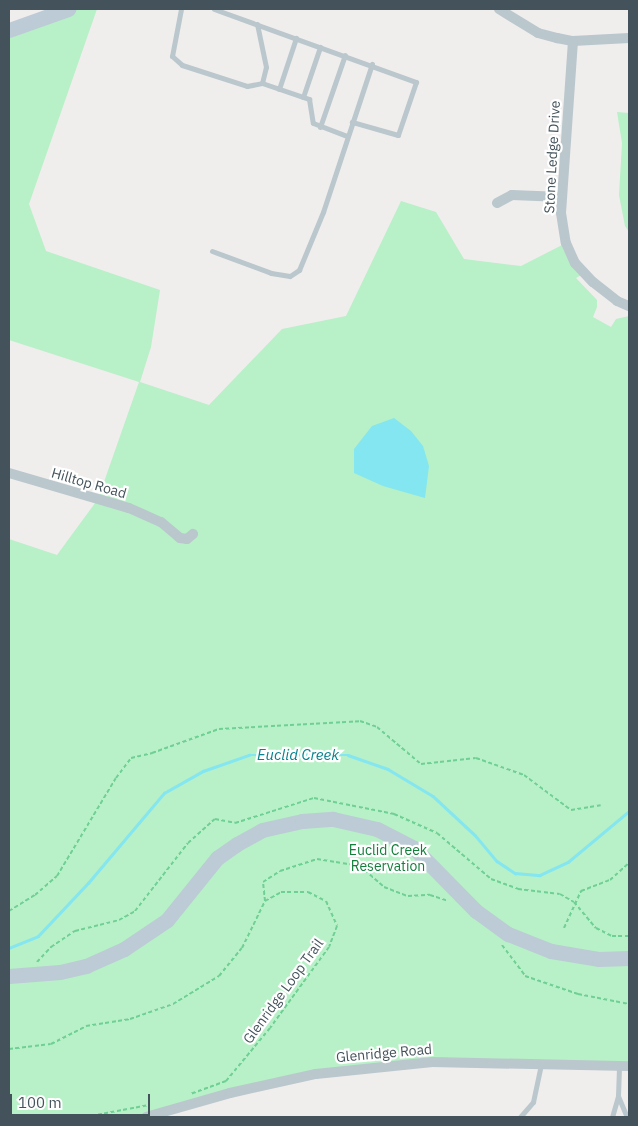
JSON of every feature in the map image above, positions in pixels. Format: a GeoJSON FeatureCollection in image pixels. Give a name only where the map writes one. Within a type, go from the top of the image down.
{"type":"FeatureCollection","features":[{"type":"Feature","properties":{"kind":"street"},"geometry":{"type":"LineString","coordinates":[[9,30],[68,9]]}},
{"type":"Feature","properties":{"kind":"street"},"geometry":{"type":"LineString","coordinates":[[499,9],[538,33],[573,41],[629,38]]}},
{"type":"Feature","properties":{"kind":"street","name":"Stone Ledge Drive"},"geometry":{"type":"LineString","coordinates":[[573,41],[562,197],[566,243],[575,263],[617,301],[629,306]]}},
{"type":"Feature","properties":{"kind":"street"},"geometry":{"type":"LineString","coordinates":[[497,203],[512,195],[562,197]]}},
{"type":"Feature","properties":{"kind":"street","name":"Hilltop Road"},"geometry":{"type":"LineString","coordinates":[[9,473],[128,508],[161,522],[180,538],[187,539],[193,534]]}},
{"type":"Feature","properties":{"kind":"street"},"geometry":{"type":"LineString","coordinates":[[9,976],[60,972],[86,966],[124,950],[167,920],[217,858],[237,844],[262,830],[302,821],[333,819],[377,829],[414,848],[476,911],[508,934],[551,951],[599,959],[629,958]]}},
{"type":"Feature","properties":{"kind":"street","name":"Glenridge Road"},"geometry":{"type":"LineString","coordinates":[[146,1117],[230,1093],[316,1074],[432,1062],[624,1066]]}},
{"type":"Feature","properties":{"kind":"lane"},"geometry":{"type":"LineString","coordinates":[[181,9],[172,56],[182,65],[247,86],[262,83],[310,100],[313,124],[347,136]]}},
{"type":"Feature","properties":{"kind":"lane"},"geometry":{"type":"LineString","coordinates":[[214,9],[372,64],[416,82],[398,135],[352,122]]}},
{"type":"Feature","properties":{"kind":"lane"},"geometry":{"type":"LineString","coordinates":[[257,24],[266,66],[262,83]]}},
{"type":"Feature","properties":{"kind":"lane"},"geometry":{"type":"LineString","coordinates":[[279,89],[296,38]]}},
{"type":"Feature","properties":{"kind":"lane"},"geometry":{"type":"LineString","coordinates":[[303,97],[320,47]]}},
{"type":"Feature","properties":{"kind":"lane"},"geometry":{"type":"LineString","coordinates":[[320,127],[345,55]]}},
{"type":"Feature","properties":{"kind":"lane"},"geometry":{"type":"LineString","coordinates":[[212,251],[271,273],[290,276],[299,270],[372,64]]}},
{"type":"Feature","properties":{"kind":"lane"},"geometry":{"type":"LineString","coordinates":[[520,1117],[533,1102],[541,1064]]}},
{"type":"Feature","properties":{"kind":"lane"},"geometry":{"type":"LineString","coordinates":[[612,1117],[624,1066]]}},
{"type":"Feature","properties":{"kind":"lane"},"geometry":{"type":"LineString","coordinates":[[618,1096],[627,1117]]}},
{"type":"Feature","properties":{"kind":"path"},"geometry":{"type":"LineString","coordinates":[[9,911],[35,896],[57,876],[111,785],[131,758],[152,754],[219,729],[360,721],[377,727],[421,764],[476,758],[524,775],[571,810],[601,805]]}},
{"type":"Feature","properties":{"kind":"path"},"geometry":{"type":"LineString","coordinates":[[30,965],[75,931],[119,920],[135,911],[188,843],[215,819],[235,823],[314,798],[394,814],[437,833],[491,879],[518,889],[560,894],[574,902],[596,928],[612,936],[629,936]]}},
{"type":"Feature","properties":{"kind":"path"},"geometry":{"type":"LineString","coordinates":[[9,1049],[51,1044],[86,1026],[130,1020],[173,1004],[219,976],[242,948],[265,901],[263,882],[280,871],[317,859],[360,866],[384,887],[408,896],[430,895],[448,901]]}},
{"type":"Feature","properties":{"kind":"path"},"geometry":{"type":"LineString","coordinates":[[564,928],[574,902],[586,888],[610,880],[629,863]]}},
{"type":"Feature","properties":{"kind":"path","name":"Glenridge Loop Trail"},"geometry":{"type":"LineString","coordinates":[[186,1095],[226,1081],[270,1028],[329,947],[337,926],[326,901],[308,892],[282,892],[265,901]]}},
{"type":"Feature","properties":{"kind":"path"},"geometry":{"type":"LineString","coordinates":[[496,938],[525,976],[578,994],[629,1004]]}},
{"type":"Feature","properties":{"kind":"path"},"geometry":{"type":"LineString","coordinates":[[85,1117],[152,1105]]}},
{"type":"Feature","properties":{"kind":"green space","name":"Euclid Creek Reservation"},"geometry":{"type":"Polygon","coordinates":[[[68,9],[97,9],[29,204],[46,251],[160,290],[151,347],[140,382],[209,405],[282,329],[346,316],[401,201],[436,212],[464,259],[521,266],[566,243],[585,273],[576,278],[597,300],[597,307],[593,317],[611,327],[616,319],[629,316],[629,1066],[451,1062],[316,1074],[146,1117],[9,1117],[9,539],[57,555],[98,499],[139,382],[9,340],[9,30],[68,9]]]}},
{"type":"Feature","properties":{"kind":"green space"},"geometry":{"type":"Polygon","coordinates":[[[617,112],[629,113],[629,232],[625,226],[619,195],[622,143],[617,112]]]}},
{"type":"Feature","properties":{"kind":"water"},"geometry":{"type":"Polygon","coordinates":[[[394,418],[411,431],[423,446],[429,466],[425,498],[383,486],[354,473],[354,449],[372,426],[394,418]]]}},
{"type":"Feature","properties":{"kind":"waterway","name":"Euclid Creek"},"geometry":{"type":"LineString","coordinates":[[9,948],[38,936],[88,883],[164,793],[203,771],[249,755],[348,755],[388,769],[433,796],[475,835],[497,861],[515,873],[540,875],[568,862],[629,811]]}}]}
